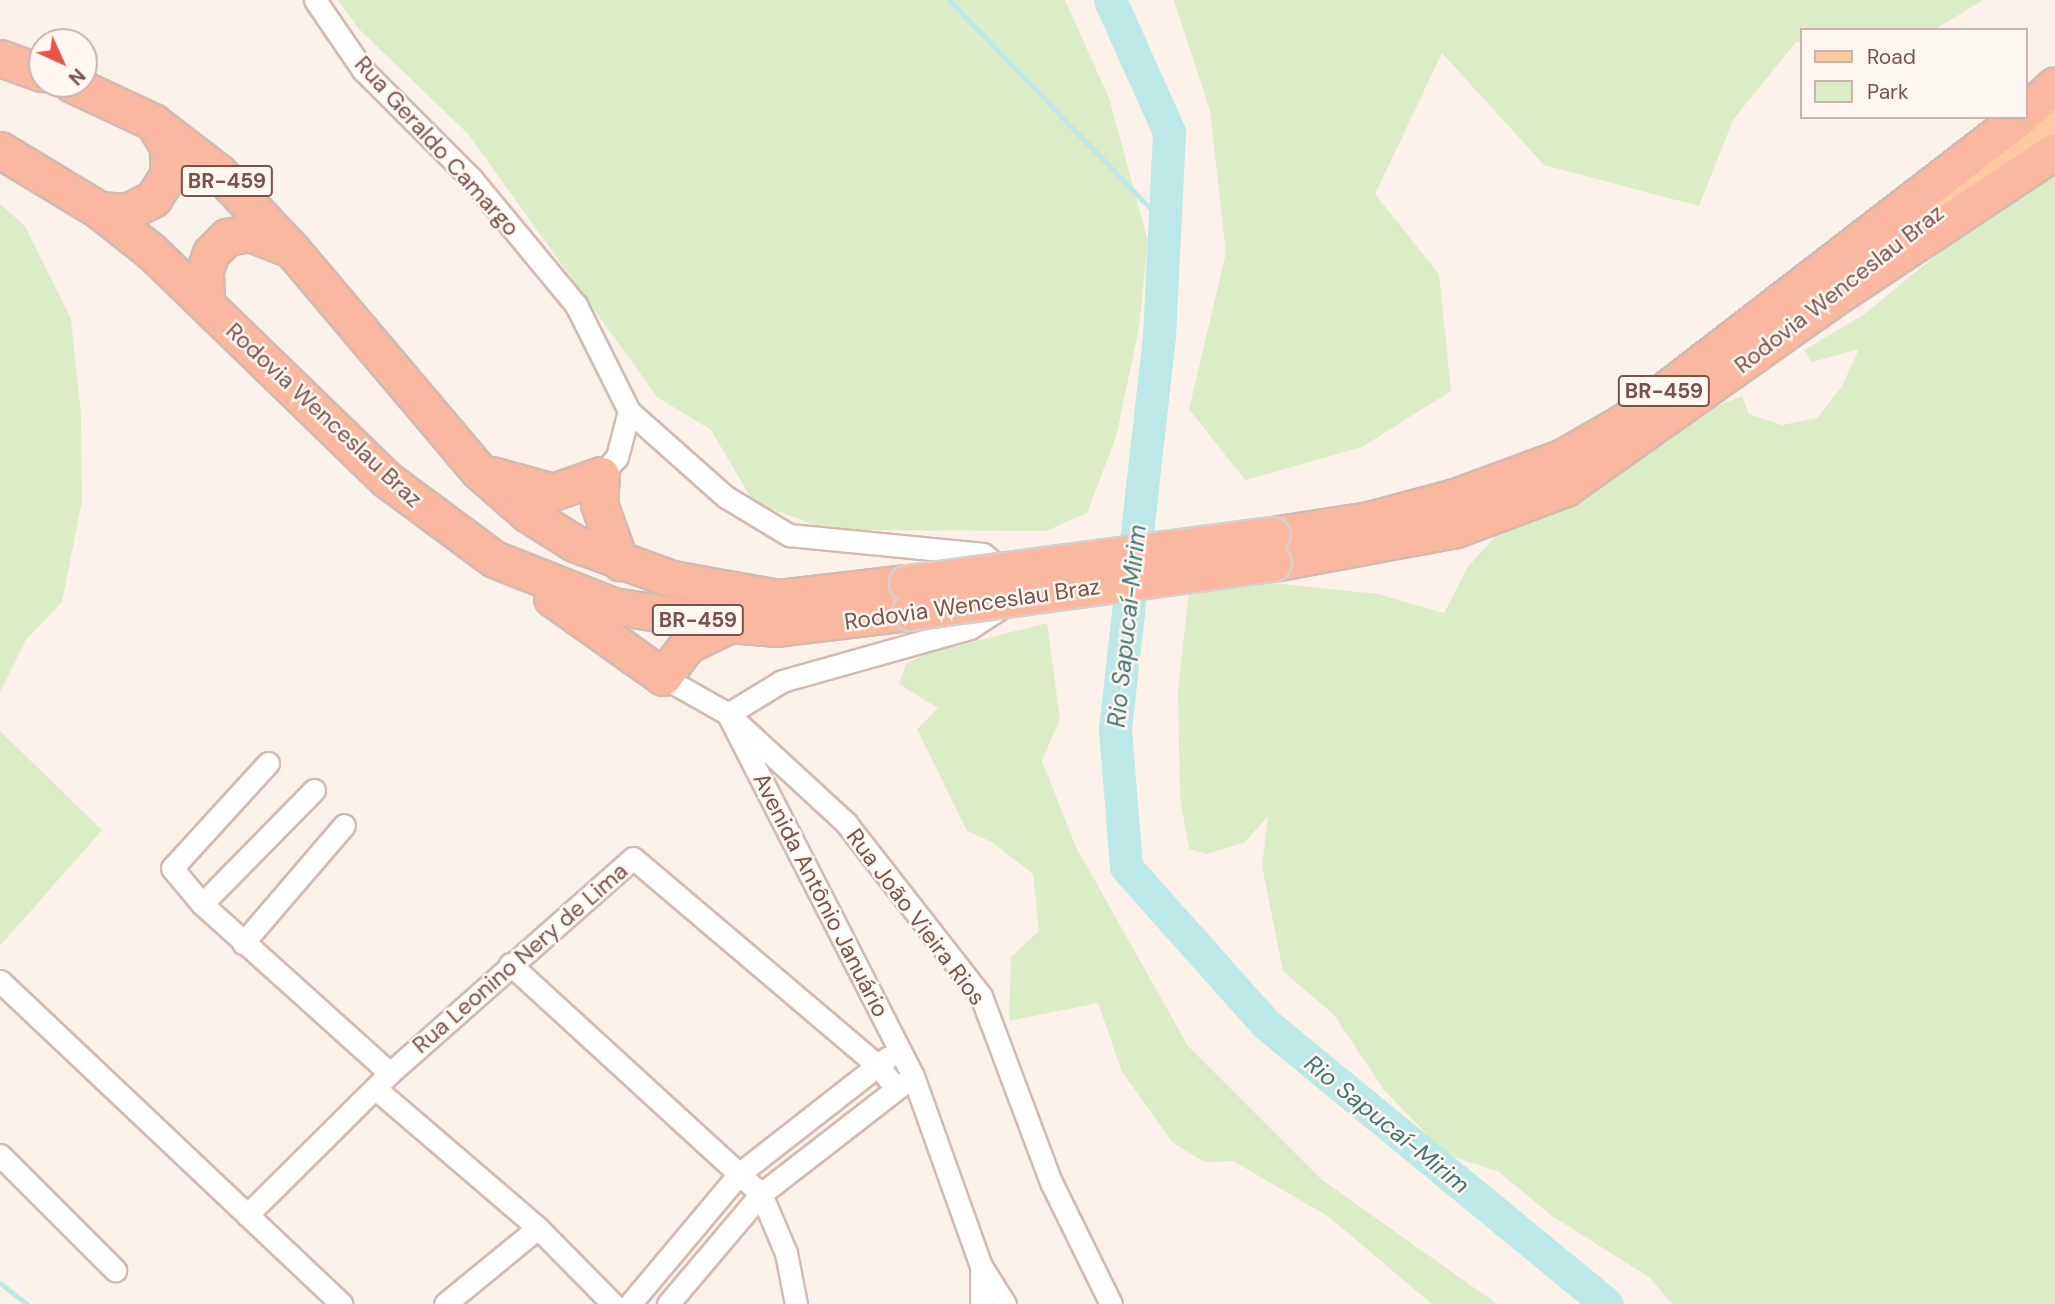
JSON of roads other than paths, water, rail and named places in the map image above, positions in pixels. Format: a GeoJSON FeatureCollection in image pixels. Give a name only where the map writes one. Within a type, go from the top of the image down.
{"type":"FeatureCollection","features":[{"type":"Feature","properties":{"kind":"highway"},"geometry":{"type":"LineString","coordinates":[[0,58],[28,68]]}},
{"type":"Feature","properties":{"kind":"highway"},"geometry":{"type":"LineString","coordinates":[[2027,111],[2055,85]]}},
{"type":"Feature","properties":{"kind":"highway","name":"Rodovia Wenceslau Braz"},"geometry":{"type":"LineString","coordinates":[[98,96],[153,122],[218,172],[292,250],[479,471],[527,514],[620,562],[720,591],[779,598],[909,597]]}},
{"type":"Feature","properties":{"kind":"highway","name":"Rodovia Wenceslau Braz"},"geometry":{"type":"LineString","coordinates":[[1272,549],[1455,497],[1563,457],[1624,422],[2019,119]]}},
{"type":"Feature","properties":{"kind":"highway"},"geometry":{"type":"LineString","coordinates":[[99,209],[127,212],[153,199],[163,183],[168,146],[153,122]]}},
{"type":"Feature","properties":{"kind":"highway","name":"Rodovia Wenceslau Braz"},"geometry":{"type":"LineString","coordinates":[[0,150],[99,209],[206,302],[386,479],[494,559],[612,606],[730,624],[777,628],[909,597],[1272,549],[1456,529],[1565,488],[1829,301]]}},
{"type":"Feature","properties":{"kind":"highway","name":"BR-459"},"geometry":{"type":"LineString","coordinates":[[1829,301],[2055,151]]}},
{"type":"Feature","properties":{"kind":"highway"},"geometry":{"type":"LineString","coordinates":[[206,302],[205,270],[211,253],[227,237],[250,233],[292,250]]}},
{"type":"Feature","properties":{"kind":"highway"},"geometry":{"type":"LineString","coordinates":[[479,471],[554,492],[601,475],[599,505],[620,562]]}},
{"type":"Feature","properties":{"kind":"highway"},"geometry":{"type":"LineString","coordinates":[[494,559],[663,677],[687,645],[730,624]]}},
{"type":"Feature","properties":{"kind":"main road","name":"Rodovia Wenceslau Braz"},"geometry":{"type":"LineString","coordinates":[[2027,113],[2055,93]]}},
{"type":"Feature","properties":{"kind":"main road","name":"Rodovia Wenceslau Braz"},"geometry":{"type":"LineString","coordinates":[[1829,301],[2055,121]]}},
{"type":"Feature","properties":{"kind":"street","name":"Rua Geraldo Camargo"},"geometry":{"type":"LineString","coordinates":[[316,0],[363,70],[471,178],[576,305],[629,411]]}},
{"type":"Feature","properties":{"kind":"street"},"geometry":{"type":"LineString","coordinates":[[601,475],[617,457],[629,411],[726,497],[789,535],[983,554],[1000,564],[1009,579],[1004,607],[970,628],[782,681],[728,714]]}},
{"type":"Feature","properties":{"kind":"street","name":"Rua João Vieira Rios"},"geometry":{"type":"LineString","coordinates":[[663,677],[728,714],[846,823],[981,996],[1051,1182],[1111,1304]]}},
{"type":"Feature","properties":{"kind":"street","name":"Avenida Antônio Januário"},"geometry":{"type":"LineString","coordinates":[[728,714],[900,1049],[905,1082]]}},
{"type":"Feature","properties":{"kind":"street"},"geometry":{"type":"LineString","coordinates":[[268,763],[172,868],[202,904],[538,1228],[613,1304]]}},
{"type":"Feature","properties":{"kind":"street"},"geometry":{"type":"LineString","coordinates":[[202,904],[314,790]]}},
{"type":"Feature","properties":{"kind":"street"},"geometry":{"type":"LineString","coordinates":[[243,943],[344,825]]}},
{"type":"Feature","properties":{"kind":"street","name":"Rua Leonino Nery de Lima"},"geometry":{"type":"LineString","coordinates":[[247,1215],[383,1081],[510,964],[633,858],[877,1065],[905,1082]]}},
{"type":"Feature","properties":{"kind":"street"},"geometry":{"type":"LineString","coordinates":[[510,964],[761,1194],[786,1253],[796,1304]]}},
{"type":"Feature","properties":{"kind":"street"},"geometry":{"type":"LineString","coordinates":[[0,981],[341,1304]]}},
{"type":"Feature","properties":{"kind":"street"},"geometry":{"type":"LineString","coordinates":[[630,1304],[740,1173],[900,1049]]}},
{"type":"Feature","properties":{"kind":"street"},"geometry":{"type":"LineString","coordinates":[[668,1304],[761,1194],[905,1082],[981,1266],[1005,1304]]}},
{"type":"Feature","properties":{"kind":"street"},"geometry":{"type":"LineString","coordinates":[[0,1155],[115,1270]]}},
{"type":"Feature","properties":{"kind":"street"},"geometry":{"type":"LineString","coordinates":[[445,1304],[538,1228]]}},
{"type":"Feature","properties":{"kind":"street"},"geometry":{"type":"LineString","coordinates":[[981,1266],[981,1304]]}},
{"type":"Feature","properties":{"kind":"waterway"},"geometry":{"type":"LineString","coordinates":[[949,0],[1165,224]]}},
{"type":"Feature","properties":{"kind":"waterway","name":"Rio Sapucaí-Mirim"},"geometry":{"type":"LineString","coordinates":[[1110,0],[1169,132],[1159,336],[1115,729],[1126,867],[1266,1024],[1607,1304]]}},
{"type":"Feature","properties":{"kind":"waterway"},"geometry":{"type":"LineString","coordinates":[[0,1283],[27,1304]]}}]}
